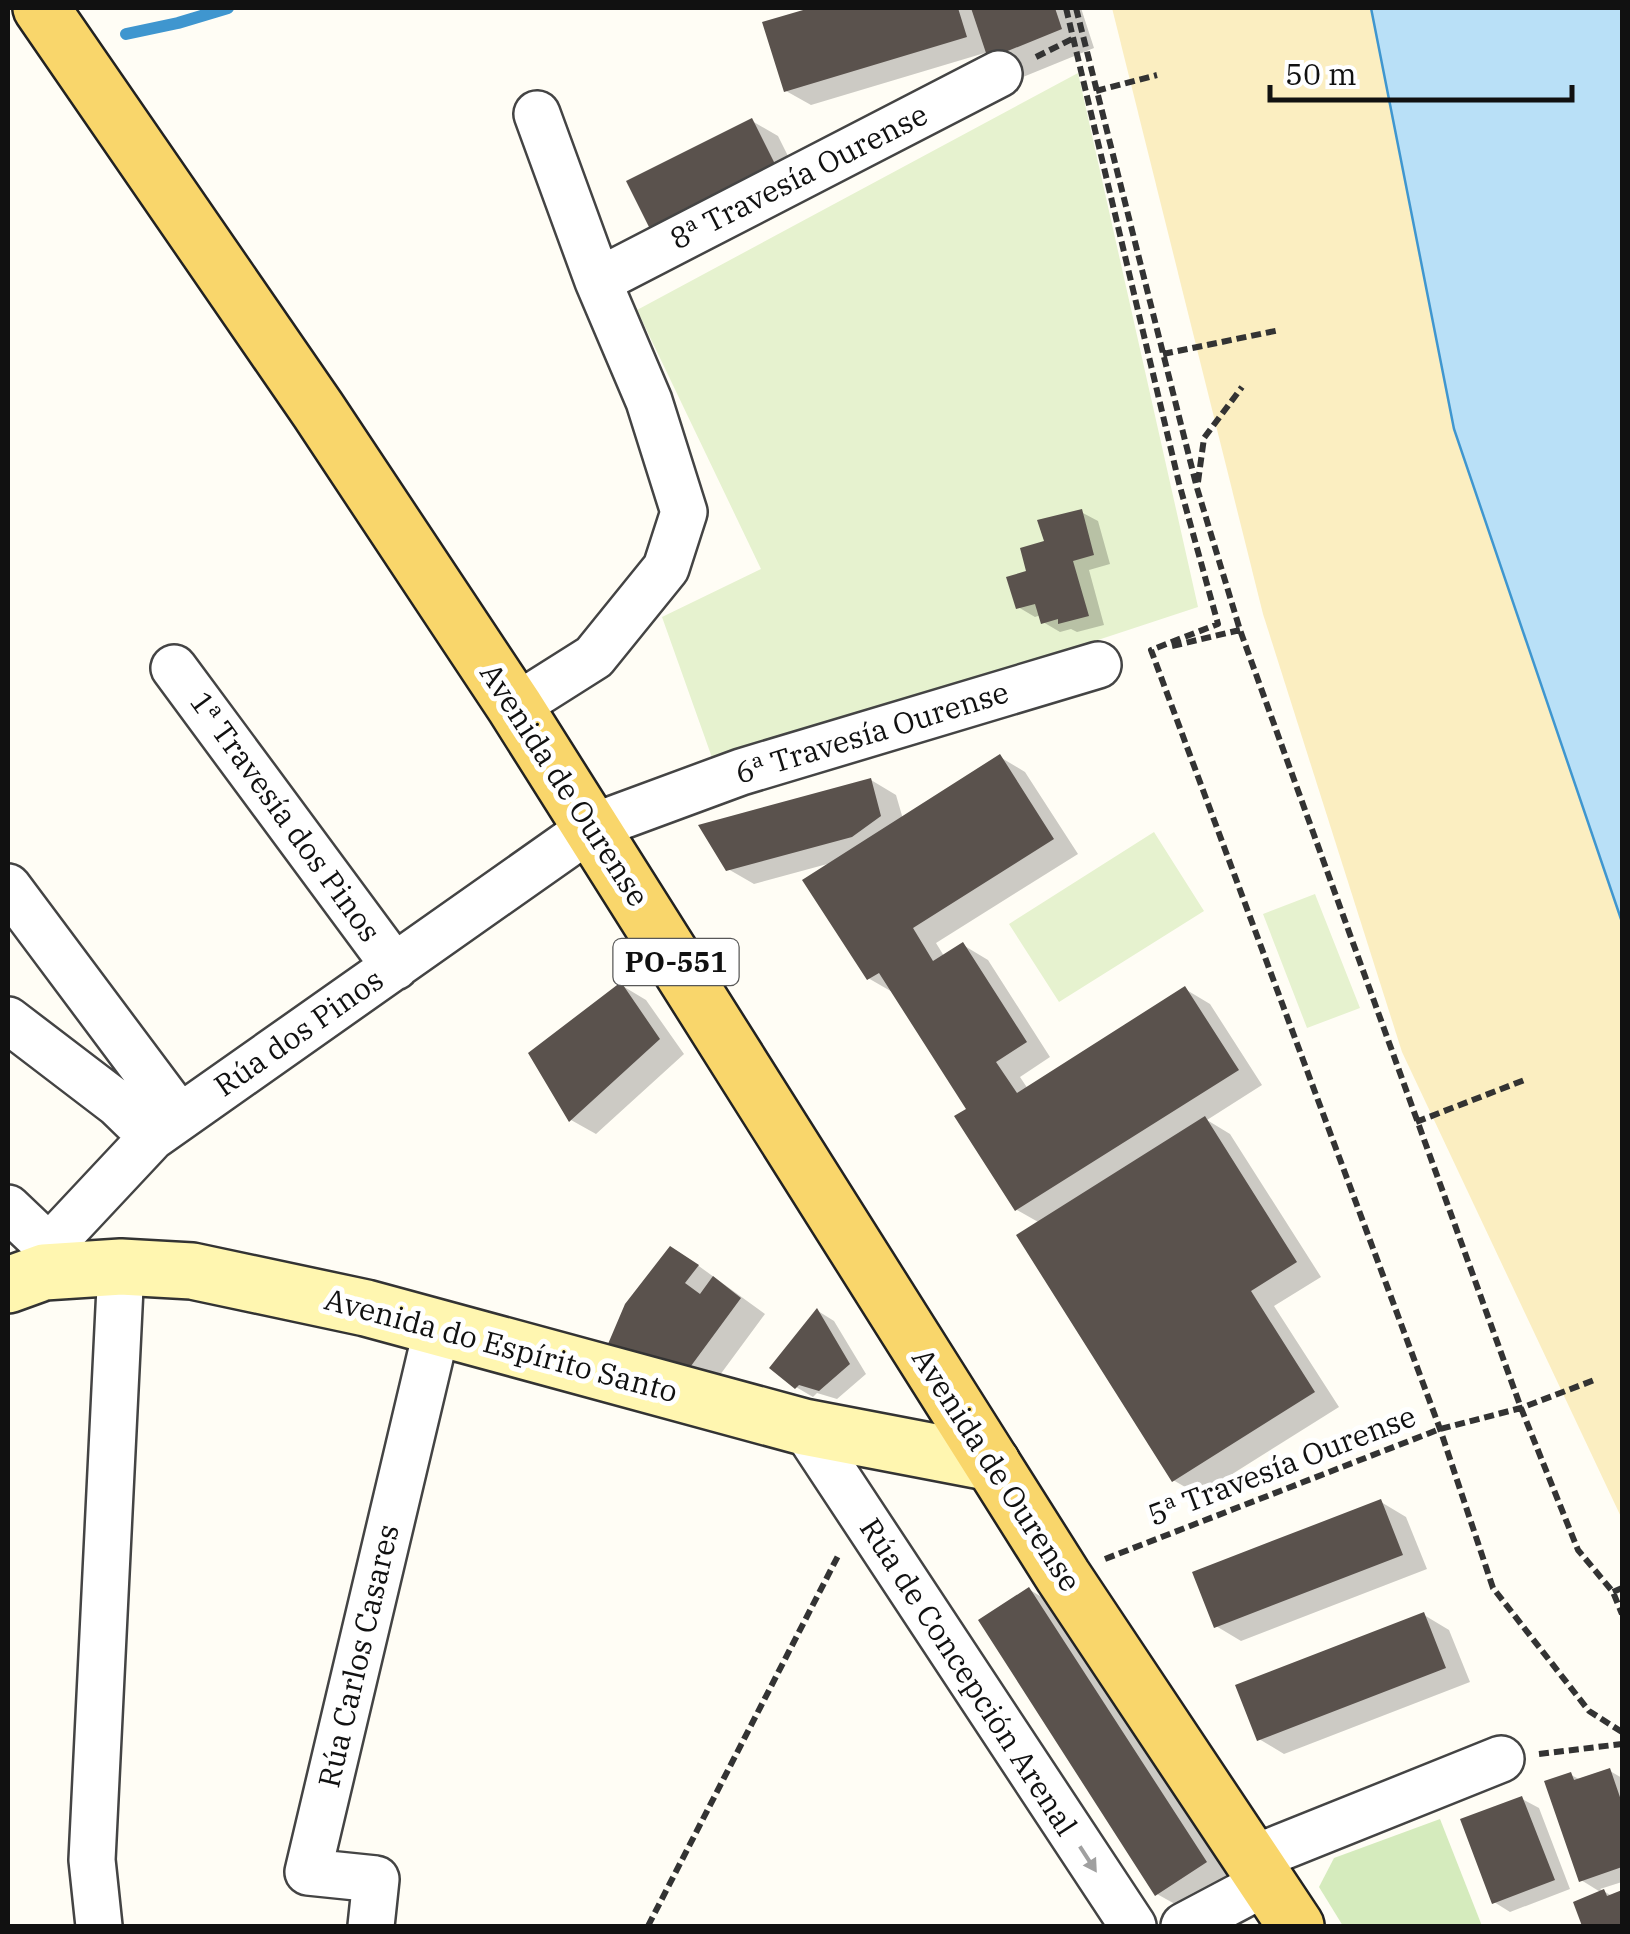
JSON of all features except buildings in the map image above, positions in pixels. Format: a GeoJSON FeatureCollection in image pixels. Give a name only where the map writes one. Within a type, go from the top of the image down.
{"type":"FeatureCollection","features":[{"type":"Feature","properties":{"kind":"main road","name":"Avenida de Ourense"},"geometry":{"type":"LineString","coordinates":[[41,8],[318,410],[516,707],[1063,1576],[1272,1889]]}},
{"type":"Feature","properties":{"kind":"street","name":"8ª Travesía Ourense"},"geometry":{"type":"LineString","coordinates":[[598,280],[999,74]]}},
{"type":"Feature","properties":{"kind":"street"},"geometry":{"type":"LineString","coordinates":[[516,707],[594,657],[666,568],[684,512],[649,401],[598,280],[536,114]]}},
{"type":"Feature","properties":{"kind":"street","name":"6ª Travesía Ourense"},"geometry":{"type":"LineString","coordinates":[[592,827],[741,772],[1098,665]]}},
{"type":"Feature","properties":{"kind":"street","name":"1ª Travesía dos Pinos"},"geometry":{"type":"LineString","coordinates":[[174,668],[395,967]]}},
{"type":"Feature","properties":{"kind":"street","name":"Rúa dos Pinos"},"geometry":{"type":"LineString","coordinates":[[27,1263],[165,1126],[592,827]]}},
{"type":"Feature","properties":{"kind":"street"},"geometry":{"type":"LineString","coordinates":[[8,887],[165,1126]]}},
{"type":"Feature","properties":{"kind":"street"},"geometry":{"type":"LineString","coordinates":[[8,1020],[118,1104],[165,1126]]}},
{"type":"Feature","properties":{"kind":"street"},"geometry":{"type":"LineString","coordinates":[[8,1208],[27,1263]]}},
{"type":"Feature","properties":{"kind":"street","name":"Avenida do Espírito Santo"},"geometry":{"type":"LineString","coordinates":[[27,1263],[192,1270],[366,1308],[804,1427],[992,1462]]}},
{"type":"Feature","properties":{"kind":"street"},"geometry":{"type":"LineString","coordinates":[[99,1926],[92,1860],[121,1267]]}},
{"type":"Feature","properties":{"kind":"street","name":"Rúa Carlos Casares"},"geometry":{"type":"LineString","coordinates":[[371,1926],[376,1879],[308,1872],[437,1328]]}},
{"type":"Feature","properties":{"kind":"street","name":"Rúa de Concepción Arenal"},"geometry":{"type":"LineString","coordinates":[[804,1427],[1133,1926]]}},
{"type":"Feature","properties":{"kind":"street"},"geometry":{"type":"LineString","coordinates":[[1184,1926],[1272,1889],[1501,1759]]}},
{"type":"Feature","properties":{"kind":"path"},"geometry":{"type":"LineString","coordinates":[[1066,8],[1096,92],[1197,488],[1240,630],[1521,1408],[1578,1550],[1614,1592],[1622,1614]]}},
{"type":"Feature","properties":{"kind":"path"},"geometry":{"type":"LineString","coordinates":[[1076,8],[1079,38],[1179,483],[1218,624],[1151,650]]}},
{"type":"Feature","properties":{"kind":"path"},"geometry":{"type":"LineString","coordinates":[[999,74],[1079,38]]}},
{"type":"Feature","properties":{"kind":"path"},"geometry":{"type":"LineString","coordinates":[[1096,92],[1157,75]]}},
{"type":"Feature","properties":{"kind":"path"},"geometry":{"type":"LineString","coordinates":[[1163,354],[1280,330]]}},
{"type":"Feature","properties":{"kind":"path"},"geometry":{"type":"LineString","coordinates":[[1197,488],[1204,438],[1242,387]]}},
{"type":"Feature","properties":{"kind":"path"},"geometry":{"type":"LineString","coordinates":[[1098,665],[1240,630]]}},
{"type":"Feature","properties":{"kind":"path"},"geometry":{"type":"LineString","coordinates":[[1151,650],[1440,1429],[1493,1588],[1589,1711],[1622,1732]]}},
{"type":"Feature","properties":{"kind":"path"},"geometry":{"type":"LineString","coordinates":[[1416,1122],[1528,1079]]}},
{"type":"Feature","properties":{"kind":"path","name":"5ª Travesía Ourense"},"geometry":{"type":"LineString","coordinates":[[1063,1576],[1440,1429],[1521,1408],[1596,1379]]}},
{"type":"Feature","properties":{"kind":"path"},"geometry":{"type":"LineString","coordinates":[[648,1926],[859,1512]]}},
{"type":"Feature","properties":{"kind":"path"},"geometry":{"type":"LineString","coordinates":[[1614,1592],[1622,1588]]}},
{"type":"Feature","properties":{"kind":"path"},"geometry":{"type":"LineString","coordinates":[[1501,1759],[1622,1744]]}},
{"type":"Feature","properties":{"kind":"green space"},"geometry":{"type":"Polygon","coordinates":[[[1078,73],[1198,607],[715,766],[662,617],[761,569],[637,310],[1078,73]]]}},
{"type":"Feature","properties":{"kind":"green space"},"geometry":{"type":"Polygon","coordinates":[[[1154,832],[1204,911],[1059,1002],[1009,924],[1154,832]]]}},
{"type":"Feature","properties":{"kind":"green space"},"geometry":{"type":"Polygon","coordinates":[[[1315,894],[1360,1008],[1307,1028],[1263,914],[1315,894]]]}},
{"type":"Feature","properties":{"kind":"green space"},"geometry":{"type":"Polygon","coordinates":[[[1440,1819],[1482,1926],[1343,1926],[1319,1887],[1334,1858],[1440,1819]]]}},
{"type":"Feature","properties":{"kind":"sand"},"geometry":{"type":"Polygon","coordinates":[[[1112,8],[1487,8],[1622,649],[1622,1519],[1402,1052],[1263,614],[1112,8]]]}},
{"type":"Feature","properties":{"kind":"water"},"geometry":{"type":"Polygon","coordinates":[[[1371,8],[1622,8],[1622,922],[1454,429],[1371,8]]]}},
{"type":"Feature","properties":{"kind":"waterway"},"geometry":{"type":"LineString","coordinates":[[126,34],[228,8]]}}]}
